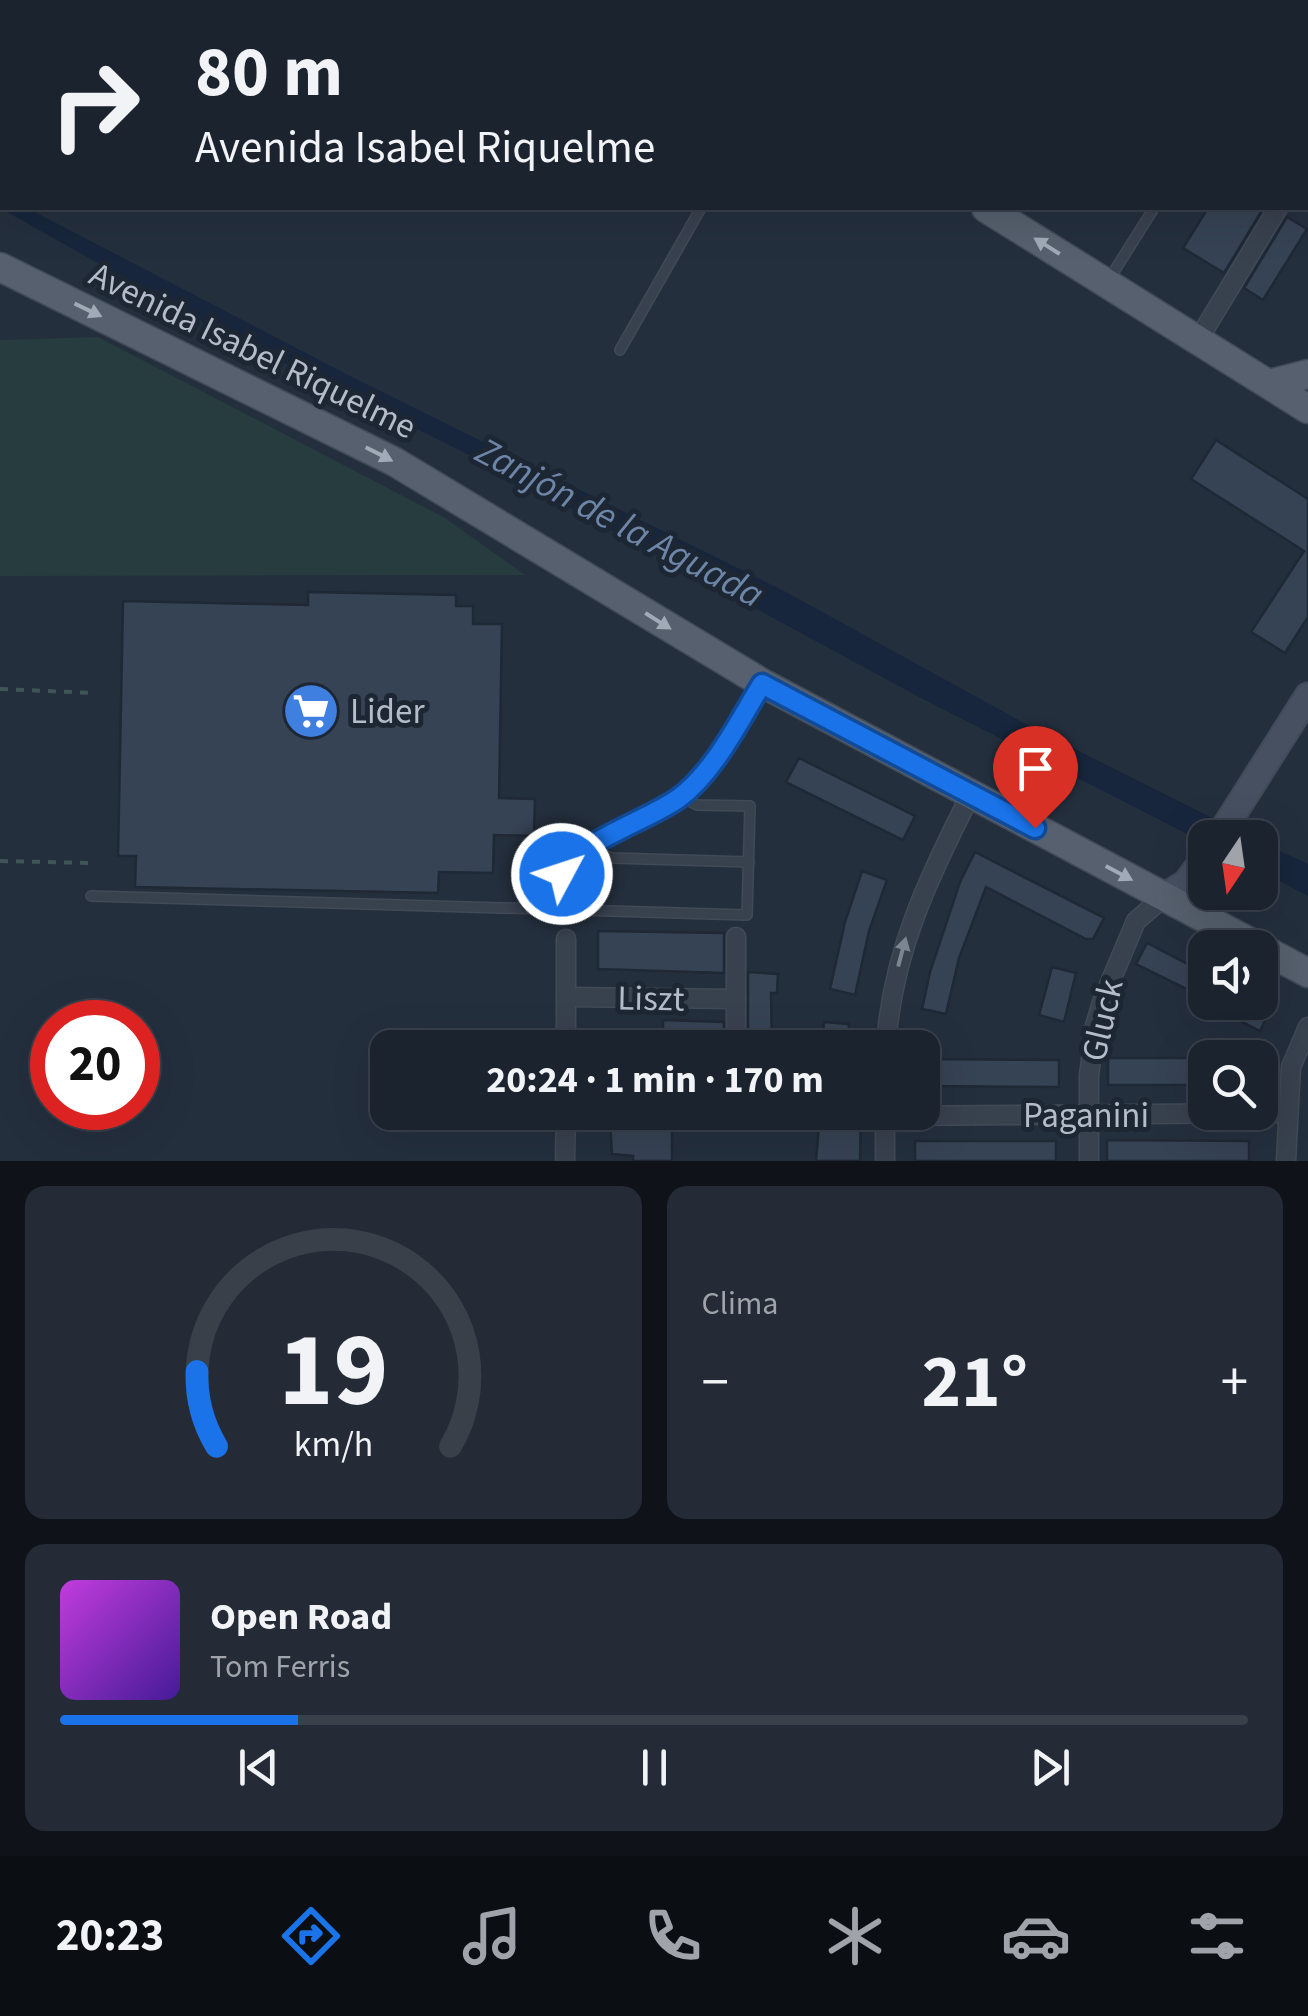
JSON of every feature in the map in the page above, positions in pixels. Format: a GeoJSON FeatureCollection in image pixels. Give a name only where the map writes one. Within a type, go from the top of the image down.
{"type":"FeatureCollection","features":[{"type":"Feature","properties":{"kind":"main road"},"geometry":{"type":"LineString","coordinates":[[989,210],[1308,409]]}},
{"type":"Feature","properties":{"kind":"main road","name":"Avenida Isabel Riquelme"},"geometry":{"type":"LineString","coordinates":[[0,267],[395,462],[762,684],[1308,973]]}},
{"type":"Feature","properties":{"kind":"main road"},"geometry":{"type":"LineString","coordinates":[[1268,384],[1308,374]]}},
{"type":"Feature","properties":{"kind":"street"},"geometry":{"type":"LineString","coordinates":[[1198,340],[1277,210]]}},
{"type":"Feature","properties":{"kind":"street"},"geometry":{"type":"LineString","coordinates":[[1229,820],[1308,696]]}},
{"type":"Feature","properties":{"kind":"street"},"geometry":{"type":"LineString","coordinates":[[888,1030],[910,926],[935,864],[971,794]]}},
{"type":"Feature","properties":{"kind":"street"},"geometry":{"type":"LineString","coordinates":[[1164,896],[1188,880]]}},
{"type":"Feature","properties":{"kind":"street","name":"Gluck"},"geometry":{"type":"LineString","coordinates":[[1089,1161],[1089,1076],[1095,1026],[1112,974],[1136,921],[1164,896]]}},
{"type":"Feature","properties":{"kind":"street","name":"Liszt"},"geometry":{"type":"LineString","coordinates":[[736,937],[736,1030]]}},
{"type":"Feature","properties":{"kind":"street","name":"Liszt"},"geometry":{"type":"LineString","coordinates":[[566,939],[566,1030]]}},
{"type":"Feature","properties":{"kind":"street","name":"Liszt"},"geometry":{"type":"LineString","coordinates":[[566,996],[736,999]]}},
{"type":"Feature","properties":{"kind":"street"},"geometry":{"type":"LineString","coordinates":[[1286,1161],[1291,1067],[1308,1027]]}},
{"type":"Feature","properties":{"kind":"street","name":"Paganini"},"geometry":{"type":"LineString","coordinates":[[940,1114],[1286,1113]]}},
{"type":"Feature","properties":{"kind":"street"},"geometry":{"type":"LineString","coordinates":[[565,1161],[566,1130]]}},
{"type":"Feature","properties":{"kind":"street"},"geometry":{"type":"LineString","coordinates":[[885,1130],[885,1161]]}},
{"type":"Feature","properties":{"kind":"lane"},"geometry":{"type":"LineString","coordinates":[[620,350],[700,210]]}},
{"type":"Feature","properties":{"kind":"lane"},"geometry":{"type":"LineString","coordinates":[[1106,283],[1153,210]]}},
{"type":"Feature","properties":{"kind":"lane"},"geometry":{"type":"LineString","coordinates":[[560,909],[564,868],[588,849],[681,797],[705,771],[762,684]]}},
{"type":"Feature","properties":{"kind":"lane"},"geometry":{"type":"LineString","coordinates":[[91,896],[748,915],[750,806],[696,805],[681,797]]}},
{"type":"Feature","properties":{"kind":"lane"},"geometry":{"type":"LineString","coordinates":[[588,849],[612,858],[749,862]]}},
{"type":"Feature","properties":{"kind":"path"},"geometry":{"type":"LineString","coordinates":[[0,689],[94,693]]}},
{"type":"Feature","properties":{"kind":"path"},"geometry":{"type":"LineString","coordinates":[[0,861],[92,864]]}},
{"type":"Feature","properties":{"kind":"green space"},"geometry":{"type":"Polygon","coordinates":[[[98,337],[445,518],[525,575],[0,576],[0,340],[98,337]]]}},
{"type":"Feature","properties":{"kind":"water","name":"Zanjón de la Aguada"},"geometry":{"type":"Polygon","coordinates":[[[4,210],[31,210],[350,376],[786,592],[1031,727],[1216,820],[1188,820],[1188,834],[921,698],[509,475],[197,319],[4,210]]]}},
{"type":"Feature","properties":{"kind":"water"},"geometry":{"type":"Polygon","coordinates":[[[1278,850],[1308,864],[1308,896],[1278,880],[1278,850]]]}},
{"type":"Feature","properties":{"kind":"building"},"geometry":{"type":"Polygon","coordinates":[[[1207,210],[1261,212],[1224,273],[1183,248],[1207,210]]]}},
{"type":"Feature","properties":{"kind":"building"},"geometry":{"type":"Polygon","coordinates":[[[1287,217],[1307,229],[1263,300],[1244,288],[1287,217]]]}},
{"type":"Feature","properties":{"kind":"building"},"geometry":{"type":"Polygon","coordinates":[[[1216,440],[1308,499],[1308,617],[1285,653],[1251,632],[1304,551],[1191,479],[1216,440]]]}},
{"type":"Feature","properties":{"kind":"building","name":"Lider"},"geometry":{"type":"Polygon","coordinates":[[[308,592],[456,595],[456,606],[473,606],[473,624],[502,624],[499,798],[535,799],[534,836],[494,835],[493,873],[439,872],[438,893],[135,887],[136,856],[118,856],[123,601],[308,605],[308,592]]]}},
{"type":"Feature","properties":{"kind":"building"},"geometry":{"type":"Polygon","coordinates":[[[799,758],[915,816],[903,840],[786,782],[799,758]]]}},
{"type":"Feature","properties":{"kind":"building"},"geometry":{"type":"Polygon","coordinates":[[[975,852],[1104,918],[1093,939],[1086,939],[986,887],[959,958],[946,1014],[922,1009],[960,882],[975,852]]]}},
{"type":"Feature","properties":{"kind":"building"},"geometry":{"type":"Polygon","coordinates":[[[862,871],[887,880],[869,931],[855,995],[830,989],[845,922],[862,871]]]}},
{"type":"Feature","properties":{"kind":"building"},"geometry":{"type":"Polygon","coordinates":[[[598,931],[724,933],[724,973],[598,969],[598,931]]]}},
{"type":"Feature","properties":{"kind":"building"},"geometry":{"type":"Polygon","coordinates":[[[1147,943],[1188,964],[1188,990],[1136,964],[1147,943]]]}},
{"type":"Feature","properties":{"kind":"building"},"geometry":{"type":"Polygon","coordinates":[[[1052,967],[1076,973],[1064,1022],[1039,1015],[1052,967]]]}},
{"type":"Feature","properties":{"kind":"building"},"geometry":{"type":"Polygon","coordinates":[[[748,972],[778,974],[777,993],[771,993],[772,1030],[748,1030],[748,972]]]}},
{"type":"Feature","properties":{"kind":"building"},"geometry":{"type":"Polygon","coordinates":[[[663,1020],[724,1022],[724,1030],[663,1030],[663,1020]]]}},
{"type":"Feature","properties":{"kind":"building"},"geometry":{"type":"Polygon","coordinates":[[[1239,1020],[1265,1020],[1260,1031],[1239,1020]]]}},
{"type":"Feature","properties":{"kind":"building"},"geometry":{"type":"Polygon","coordinates":[[[824,1022],[849,1024],[849,1030],[823,1030],[824,1022]]]}},
{"type":"Feature","properties":{"kind":"building"},"geometry":{"type":"Polygon","coordinates":[[[1108,1058],[1188,1058],[1188,1085],[1108,1085],[1108,1058]]]}},
{"type":"Feature","properties":{"kind":"building"},"geometry":{"type":"Polygon","coordinates":[[[940,1059],[1059,1060],[1059,1087],[940,1086],[940,1059]]]}},
{"type":"Feature","properties":{"kind":"building"},"geometry":{"type":"Polygon","coordinates":[[[610,1130],[672,1130],[672,1161],[633,1161],[633,1156],[612,1154],[610,1130]]]}},
{"type":"Feature","properties":{"kind":"building"},"geometry":{"type":"Polygon","coordinates":[[[819,1130],[861,1130],[860,1161],[816,1161],[819,1130]]]}},
{"type":"Feature","properties":{"kind":"building"},"geometry":{"type":"Polygon","coordinates":[[[1107,1140],[1249,1141],[1249,1161],[1107,1161],[1107,1140]]]}},
{"type":"Feature","properties":{"kind":"building"},"geometry":{"type":"Polygon","coordinates":[[[915,1141],[1056,1141],[1056,1161],[915,1161],[915,1141]]]}},
{"type":"Feature","properties":{"kind":"place","name":"Lider"},"geometry":{"type":"Point","coordinates":[311,711]}},
{"type":"Feature","properties":{"kind":"route"},"geometry":{"type":"LineString","coordinates":[[562,874],[570,862],[588,849],[681,797],[705,771],[762,684],[1035,828]]}}]}
